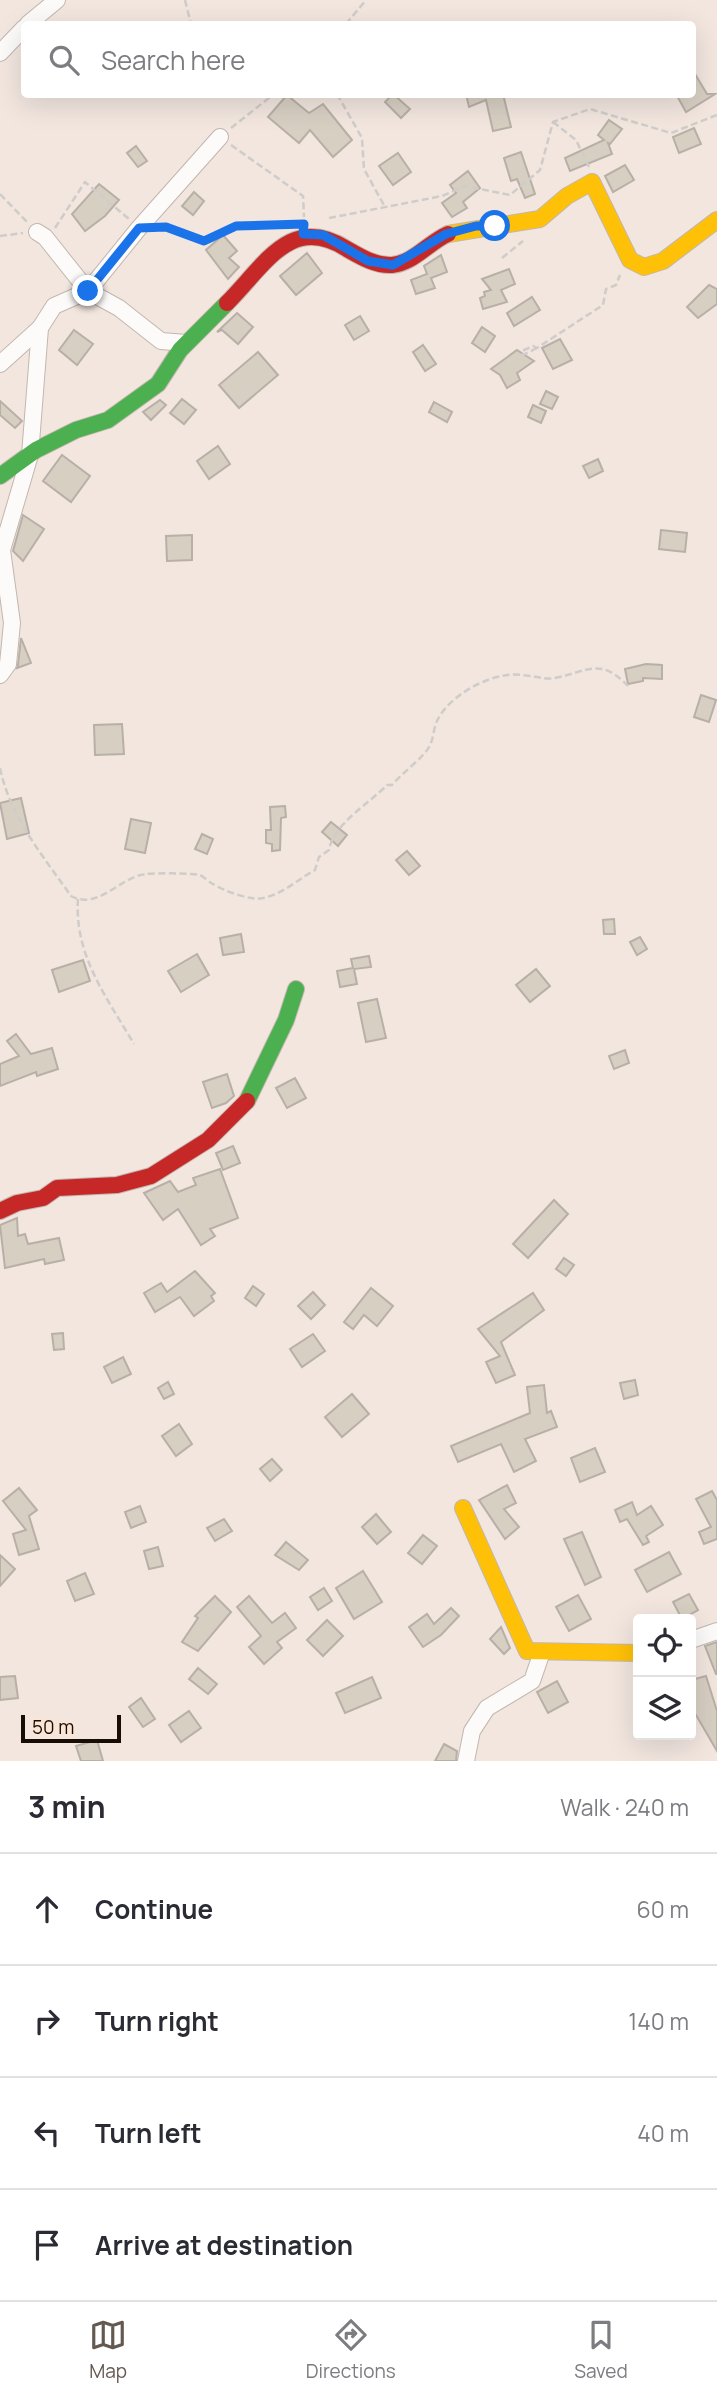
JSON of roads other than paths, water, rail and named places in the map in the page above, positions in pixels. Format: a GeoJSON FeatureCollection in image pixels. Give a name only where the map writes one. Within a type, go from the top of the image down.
{"type":"FeatureCollection","features":[{"type":"Feature","properties":{"kind":"street"},"geometry":{"type":"LineString","coordinates":[[32,21],[57,0]]}},
{"type":"Feature","properties":{"kind":"street"},"geometry":{"type":"LineString","coordinates":[[0,53],[21,31]]}},
{"type":"Feature","properties":{"kind":"street"},"geometry":{"type":"LineString","coordinates":[[0,364],[40,328],[54,306],[88,291],[139,228],[220,137]]}},
{"type":"Feature","properties":{"kind":"street"},"geometry":{"type":"LineString","coordinates":[[0,476],[30,455],[76,430],[108,420],[158,384],[186,343],[291,239],[297,229],[323,235],[368,261],[393,265],[446,234],[476,226],[495,226],[542,218],[565,196],[592,183],[630,260],[644,267],[663,261],[717,220]]}},
{"type":"Feature","properties":{"kind":"street"},"geometry":{"type":"LineString","coordinates":[[41,234],[88,291],[120,308],[161,341],[186,343]]}},
{"type":"Feature","properties":{"kind":"street"},"geometry":{"type":"LineString","coordinates":[[0,675],[8,664],[12,623],[2,550],[30,455],[40,328]]}},
{"type":"Feature","properties":{"kind":"street"},"geometry":{"type":"LineString","coordinates":[[0,1212],[17,1203],[43,1198],[57,1188],[117,1185],[151,1176],[218,1133],[246,1103],[286,1020],[296,989]]}},
{"type":"Feature","properties":{"kind":"street"},"geometry":{"type":"LineString","coordinates":[[463,1508],[527,1651],[633,1653]]}},
{"type":"Feature","properties":{"kind":"street"},"geometry":{"type":"LineString","coordinates":[[696,1638],[717,1631]]}},
{"type":"Feature","properties":{"kind":"street"},"geometry":{"type":"LineString","coordinates":[[466,1761],[472,1731],[487,1708],[532,1681],[542,1652]]}}]}
